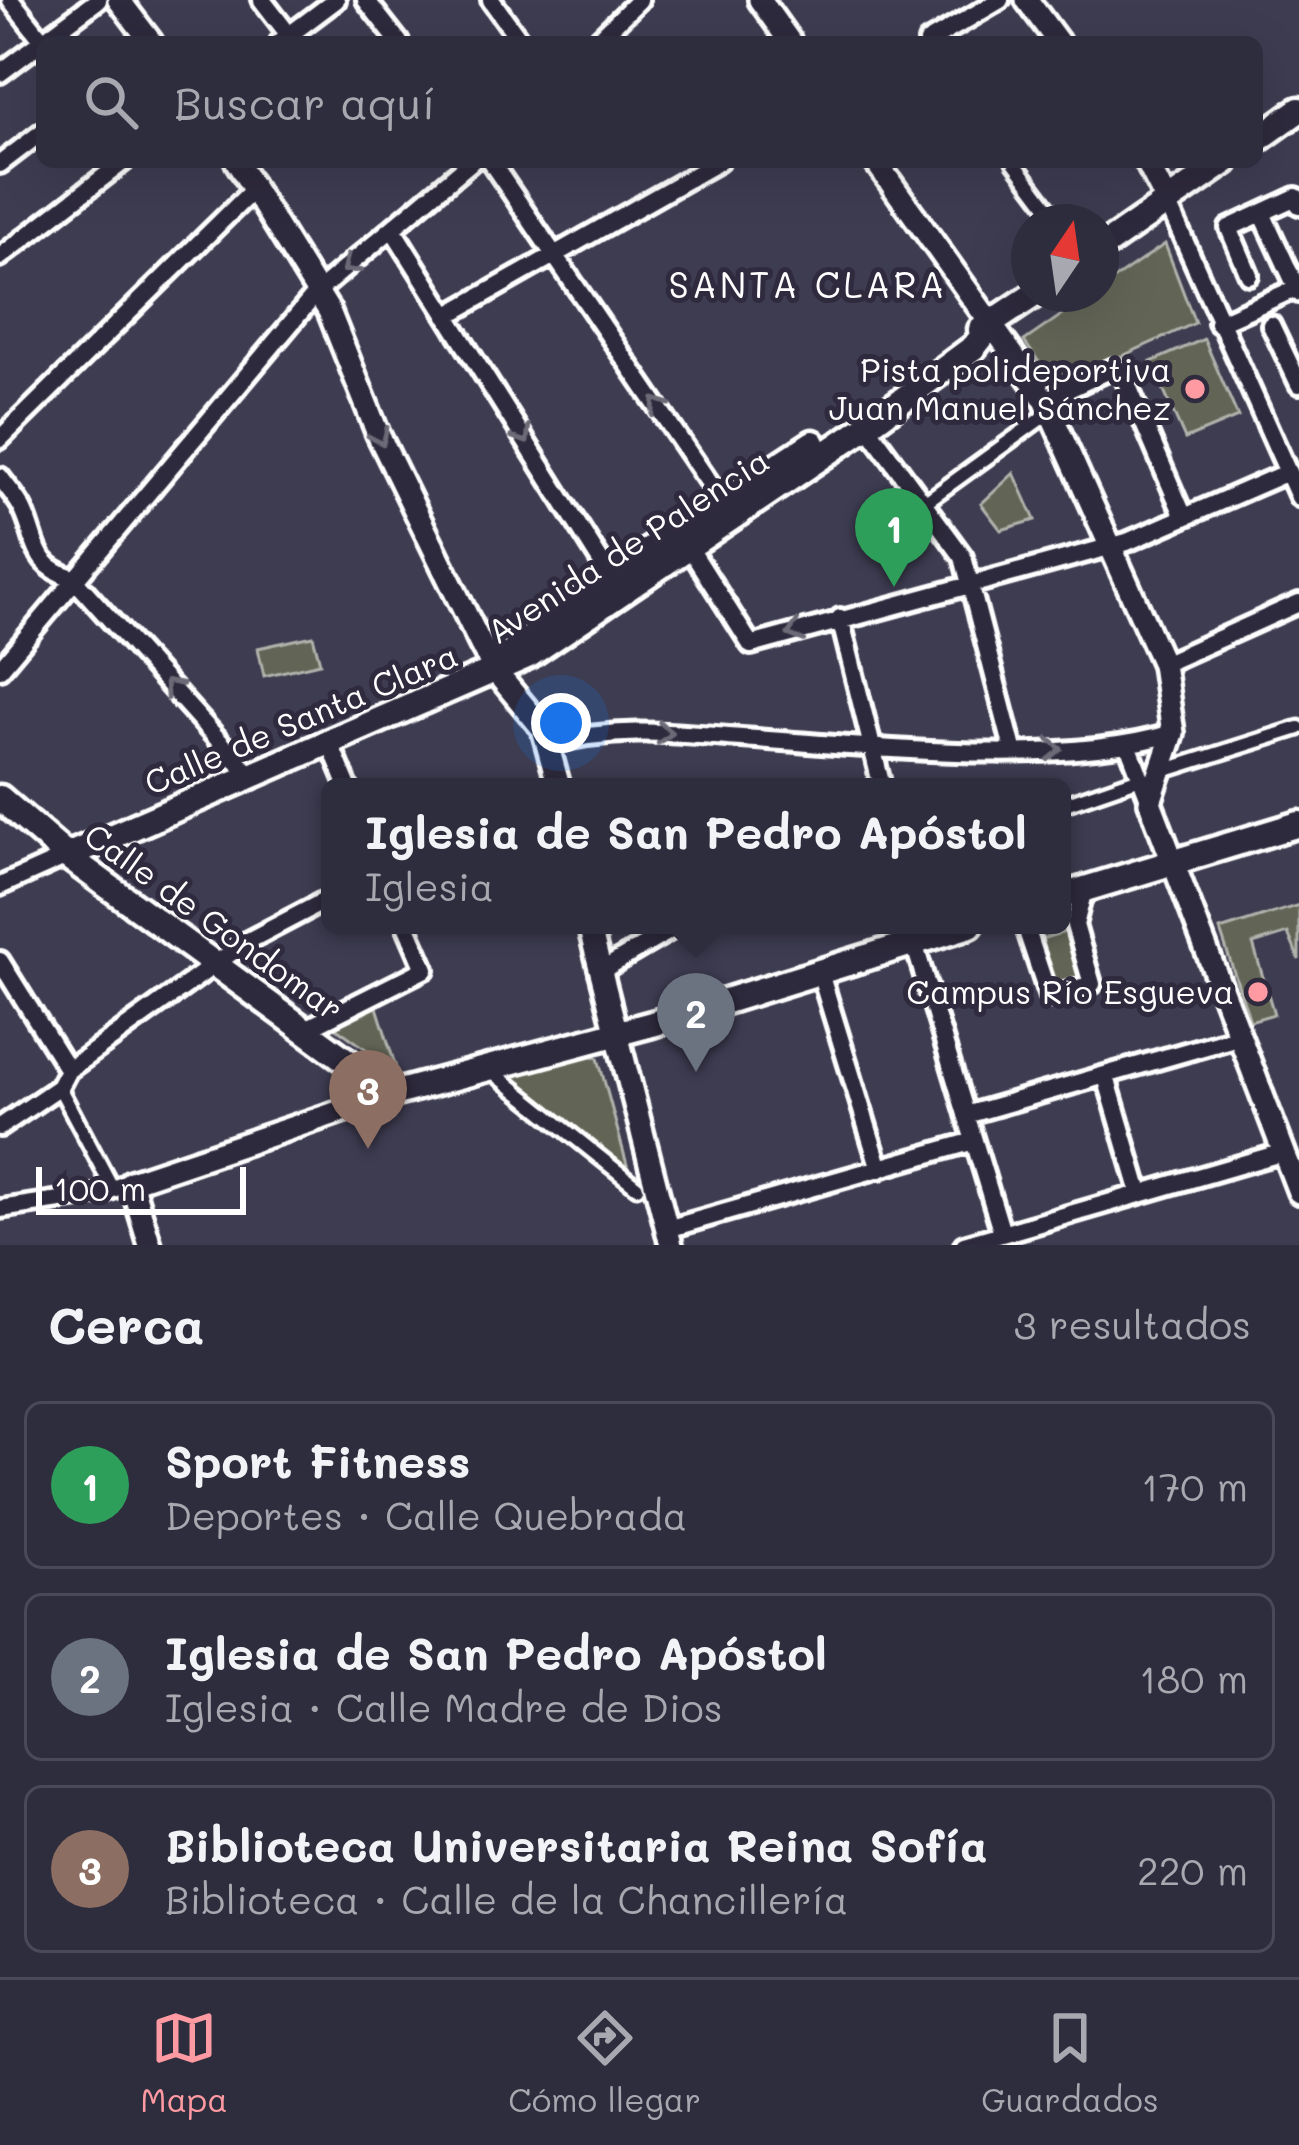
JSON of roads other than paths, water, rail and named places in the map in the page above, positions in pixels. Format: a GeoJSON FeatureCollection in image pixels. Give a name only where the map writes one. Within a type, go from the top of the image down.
{"type":"FeatureCollection","features":[{"type":"Feature","properties":{"kind":"main road"},"geometry":{"type":"LineString","coordinates":[[1263,136],[1299,110]]}},
{"type":"Feature","properties":{"kind":"main road"},"geometry":{"type":"LineString","coordinates":[[1119,235],[1216,168]]}},
{"type":"Feature","properties":{"kind":"main road","name":"Avenida de Palencia"},"geometry":{"type":"LineString","coordinates":[[496,672],[516,644],[610,576],[943,351],[1011,311]]}},
{"type":"Feature","properties":{"kind":"main road","name":"Avenida de Palencia"},"geometry":{"type":"LineString","coordinates":[[496,672],[867,426],[974,347],[993,323]]}},
{"type":"Feature","properties":{"kind":"main road","name":"Calle de Santa Clara"},"geometry":{"type":"LineString","coordinates":[[67,856],[249,774],[496,672]]}},
{"type":"Feature","properties":{"kind":"main road","name":"Calle de Gondomar"},"geometry":{"type":"LineString","coordinates":[[0,798],[67,856],[392,1094]]}},
{"type":"Feature","properties":{"kind":"main road"},"geometry":{"type":"LineString","coordinates":[[1073,892],[1299,824]]}},
{"type":"Feature","properties":{"kind":"main road"},"geometry":{"type":"LineString","coordinates":[[392,1094],[820,973],[919,936]]}},
{"type":"Feature","properties":{"kind":"street"},"geometry":{"type":"LineString","coordinates":[[10,0],[39,36]]}},
{"type":"Feature","properties":{"kind":"street"},"geometry":{"type":"LineString","coordinates":[[50,36],[98,0]]}},
{"type":"Feature","properties":{"kind":"street"},"geometry":{"type":"LineString","coordinates":[[119,0],[146,36]]}},
{"type":"Feature","properties":{"kind":"street"},"geometry":{"type":"LineString","coordinates":[[262,0],[284,36]]}},
{"type":"Feature","properties":{"kind":"street"},"geometry":{"type":"LineString","coordinates":[[288,36],[336,0]]}},
{"type":"Feature","properties":{"kind":"street"},"geometry":{"type":"LineString","coordinates":[[366,0],[394,36]]}},
{"type":"Feature","properties":{"kind":"street"},"geometry":{"type":"LineString","coordinates":[[491,0],[517,36]]}},
{"type":"Feature","properties":{"kind":"street"},"geometry":{"type":"LineString","coordinates":[[602,36],[639,0]]}},
{"type":"Feature","properties":{"kind":"street"},"geometry":{"type":"LineString","coordinates":[[760,0],[786,36]]}},
{"type":"Feature","properties":{"kind":"street"},"geometry":{"type":"LineString","coordinates":[[938,36],[1000,0]]}},
{"type":"Feature","properties":{"kind":"street"},"geometry":{"type":"LineString","coordinates":[[1027,0],[1054,36]]}},
{"type":"Feature","properties":{"kind":"street"},"geometry":{"type":"LineString","coordinates":[[0,73],[36,46]]}},
{"type":"Feature","properties":{"kind":"street"},"geometry":{"type":"LineString","coordinates":[[0,164],[36,137]]}},
{"type":"Feature","properties":{"kind":"street"},"geometry":{"type":"LineString","coordinates":[[0,257],[115,168]]}},
{"type":"Feature","properties":{"kind":"street"},"geometry":{"type":"LineString","coordinates":[[241,168],[318,291],[378,434],[496,672],[550,743],[557,778]]}},
{"type":"Feature","properties":{"kind":"street"},"geometry":{"type":"LineString","coordinates":[[0,669],[318,291],[464,168]]}},
{"type":"Feature","properties":{"kind":"street"},"geometry":{"type":"LineString","coordinates":[[495,168],[723,502]]}},
{"type":"Feature","properties":{"kind":"street"},"geometry":{"type":"LineString","coordinates":[[448,315],[708,168]]}},
{"type":"Feature","properties":{"kind":"street"},"geometry":{"type":"LineString","coordinates":[[880,168],[1047,406],[1163,664],[1173,733],[1150,802]]}},
{"type":"Feature","properties":{"kind":"street"},"geometry":{"type":"LineString","coordinates":[[1018,168],[1046,204]]}},
{"type":"Feature","properties":{"kind":"street"},"geometry":{"type":"LineString","coordinates":[[1150,168],[1218,323],[1290,461],[1299,496]]}},
{"type":"Feature","properties":{"kind":"street"},"geometry":{"type":"LineString","coordinates":[[0,439],[255,188]]}},
{"type":"Feature","properties":{"kind":"street"},"geometry":{"type":"LineString","coordinates":[[1249,275],[1229,228],[1296,197],[1299,205]]}},
{"type":"Feature","properties":{"kind":"street"},"geometry":{"type":"LineString","coordinates":[[1218,323],[1298,289],[1262,213]]}},
{"type":"Feature","properties":{"kind":"street"},"geometry":{"type":"LineString","coordinates":[[393,230],[610,576]]}},
{"type":"Feature","properties":{"kind":"street"},"geometry":{"type":"LineString","coordinates":[[1271,325],[1299,384]]}},
{"type":"Feature","properties":{"kind":"street"},"geometry":{"type":"LineString","coordinates":[[924,503],[1047,406],[1114,368],[1122,372],[1184,517]]}},
{"type":"Feature","properties":{"kind":"street"},"geometry":{"type":"LineString","coordinates":[[867,426],[964,557],[1013,749]]}},
{"type":"Feature","properties":{"kind":"street"},"geometry":{"type":"LineString","coordinates":[[689,547],[752,645],[1110,544],[1184,517],[1290,461]]}},
{"type":"Feature","properties":{"kind":"street"},"geometry":{"type":"LineString","coordinates":[[3,487],[26,514],[28,536],[51,572],[73,578],[249,774]]}},
{"type":"Feature","properties":{"kind":"street"},"geometry":{"type":"LineString","coordinates":[[1163,664],[1299,603]]}},
{"type":"Feature","properties":{"kind":"street"},"geometry":{"type":"LineString","coordinates":[[840,618],[880,778]]}},
{"type":"Feature","properties":{"kind":"street"},"geometry":{"type":"LineString","coordinates":[[1162,771],[1299,728]]}},
{"type":"Feature","properties":{"kind":"street"},"geometry":{"type":"LineString","coordinates":[[550,743],[609,730],[872,747],[1013,749],[1129,747],[1173,733]]}},
{"type":"Feature","properties":{"kind":"street"},"geometry":{"type":"LineString","coordinates":[[328,741],[344,778]]}},
{"type":"Feature","properties":{"kind":"street"},"geometry":{"type":"LineString","coordinates":[[1129,747],[1290,1154],[1299,1192]]}},
{"type":"Feature","properties":{"kind":"street"},"geometry":{"type":"LineString","coordinates":[[1071,802],[1140,778]]}},
{"type":"Feature","properties":{"kind":"street"},"geometry":{"type":"LineString","coordinates":[[0,886],[67,856]]}},
{"type":"Feature","properties":{"kind":"street"},"geometry":{"type":"LineString","coordinates":[[1027,934],[1049,997],[1092,984],[1075,925],[1073,892]]}},
{"type":"Feature","properties":{"kind":"street"},"geometry":{"type":"LineString","coordinates":[[0,1126],[59,1088],[68,1070],[215,965],[321,903]]}},
{"type":"Feature","properties":{"kind":"street"},"geometry":{"type":"LineString","coordinates":[[304,1030],[425,969],[410,934]]}},
{"type":"Feature","properties":{"kind":"street"},"geometry":{"type":"LineString","coordinates":[[591,934],[669,1237],[974,1141]]}},
{"type":"Feature","properties":{"kind":"street"},"geometry":{"type":"LineString","coordinates":[[599,972],[664,934]]}},
{"type":"Feature","properties":{"kind":"street"},"geometry":{"type":"LineString","coordinates":[[919,936],[1002,1234]]}},
{"type":"Feature","properties":{"kind":"street"},"geometry":{"type":"LineString","coordinates":[[0,961],[68,1070]]}},
{"type":"Feature","properties":{"kind":"street"},"geometry":{"type":"LineString","coordinates":[[820,973],[880,1169]]}},
{"type":"Feature","properties":{"kind":"street"},"geometry":{"type":"LineString","coordinates":[[966,1115],[1241,1036]]}},
{"type":"Feature","properties":{"kind":"street"},"geometry":{"type":"LineString","coordinates":[[487,1067],[637,1187]]}},
{"type":"Feature","properties":{"kind":"street"},"geometry":{"type":"LineString","coordinates":[[1106,1076],[1140,1193]]}},
{"type":"Feature","properties":{"kind":"street"},"geometry":{"type":"LineString","coordinates":[[59,1088],[122,1185],[149,1245]]}},
{"type":"Feature","properties":{"kind":"street"},"geometry":{"type":"LineString","coordinates":[[0,1209],[122,1185],[392,1094]]}},
{"type":"Feature","properties":{"kind":"street"},"geometry":{"type":"LineString","coordinates":[[964,1245],[1290,1154]]}},
{"type":"Feature","properties":{"kind":"place","name":"Pista polideportiva Juan Manuel Sánchez"},"geometry":{"type":"Point","coordinates":[1195,389]}},
{"type":"Feature","properties":{"kind":"place","name":"Sport Fitness"},"geometry":{"type":"Point","coordinates":[894,587]}},
{"type":"Feature","properties":{"kind":"place","name":"Campus Río Esgueva"},"geometry":{"type":"Point","coordinates":[1258,992]}},
{"type":"Feature","properties":{"kind":"place","name":"Iglesia de San Pedro Apóstol"},"geometry":{"type":"Point","coordinates":[696,1072]}},
{"type":"Feature","properties":{"kind":"place","name":"Biblioteca Universitaria Reina Sofía"},"geometry":{"type":"Point","coordinates":[368,1149]}},
{"type":"Feature","properties":{"kind":"district","name":"SANTA CLARA"},"geometry":{"type":"Point","coordinates":[808,285]}}]}
